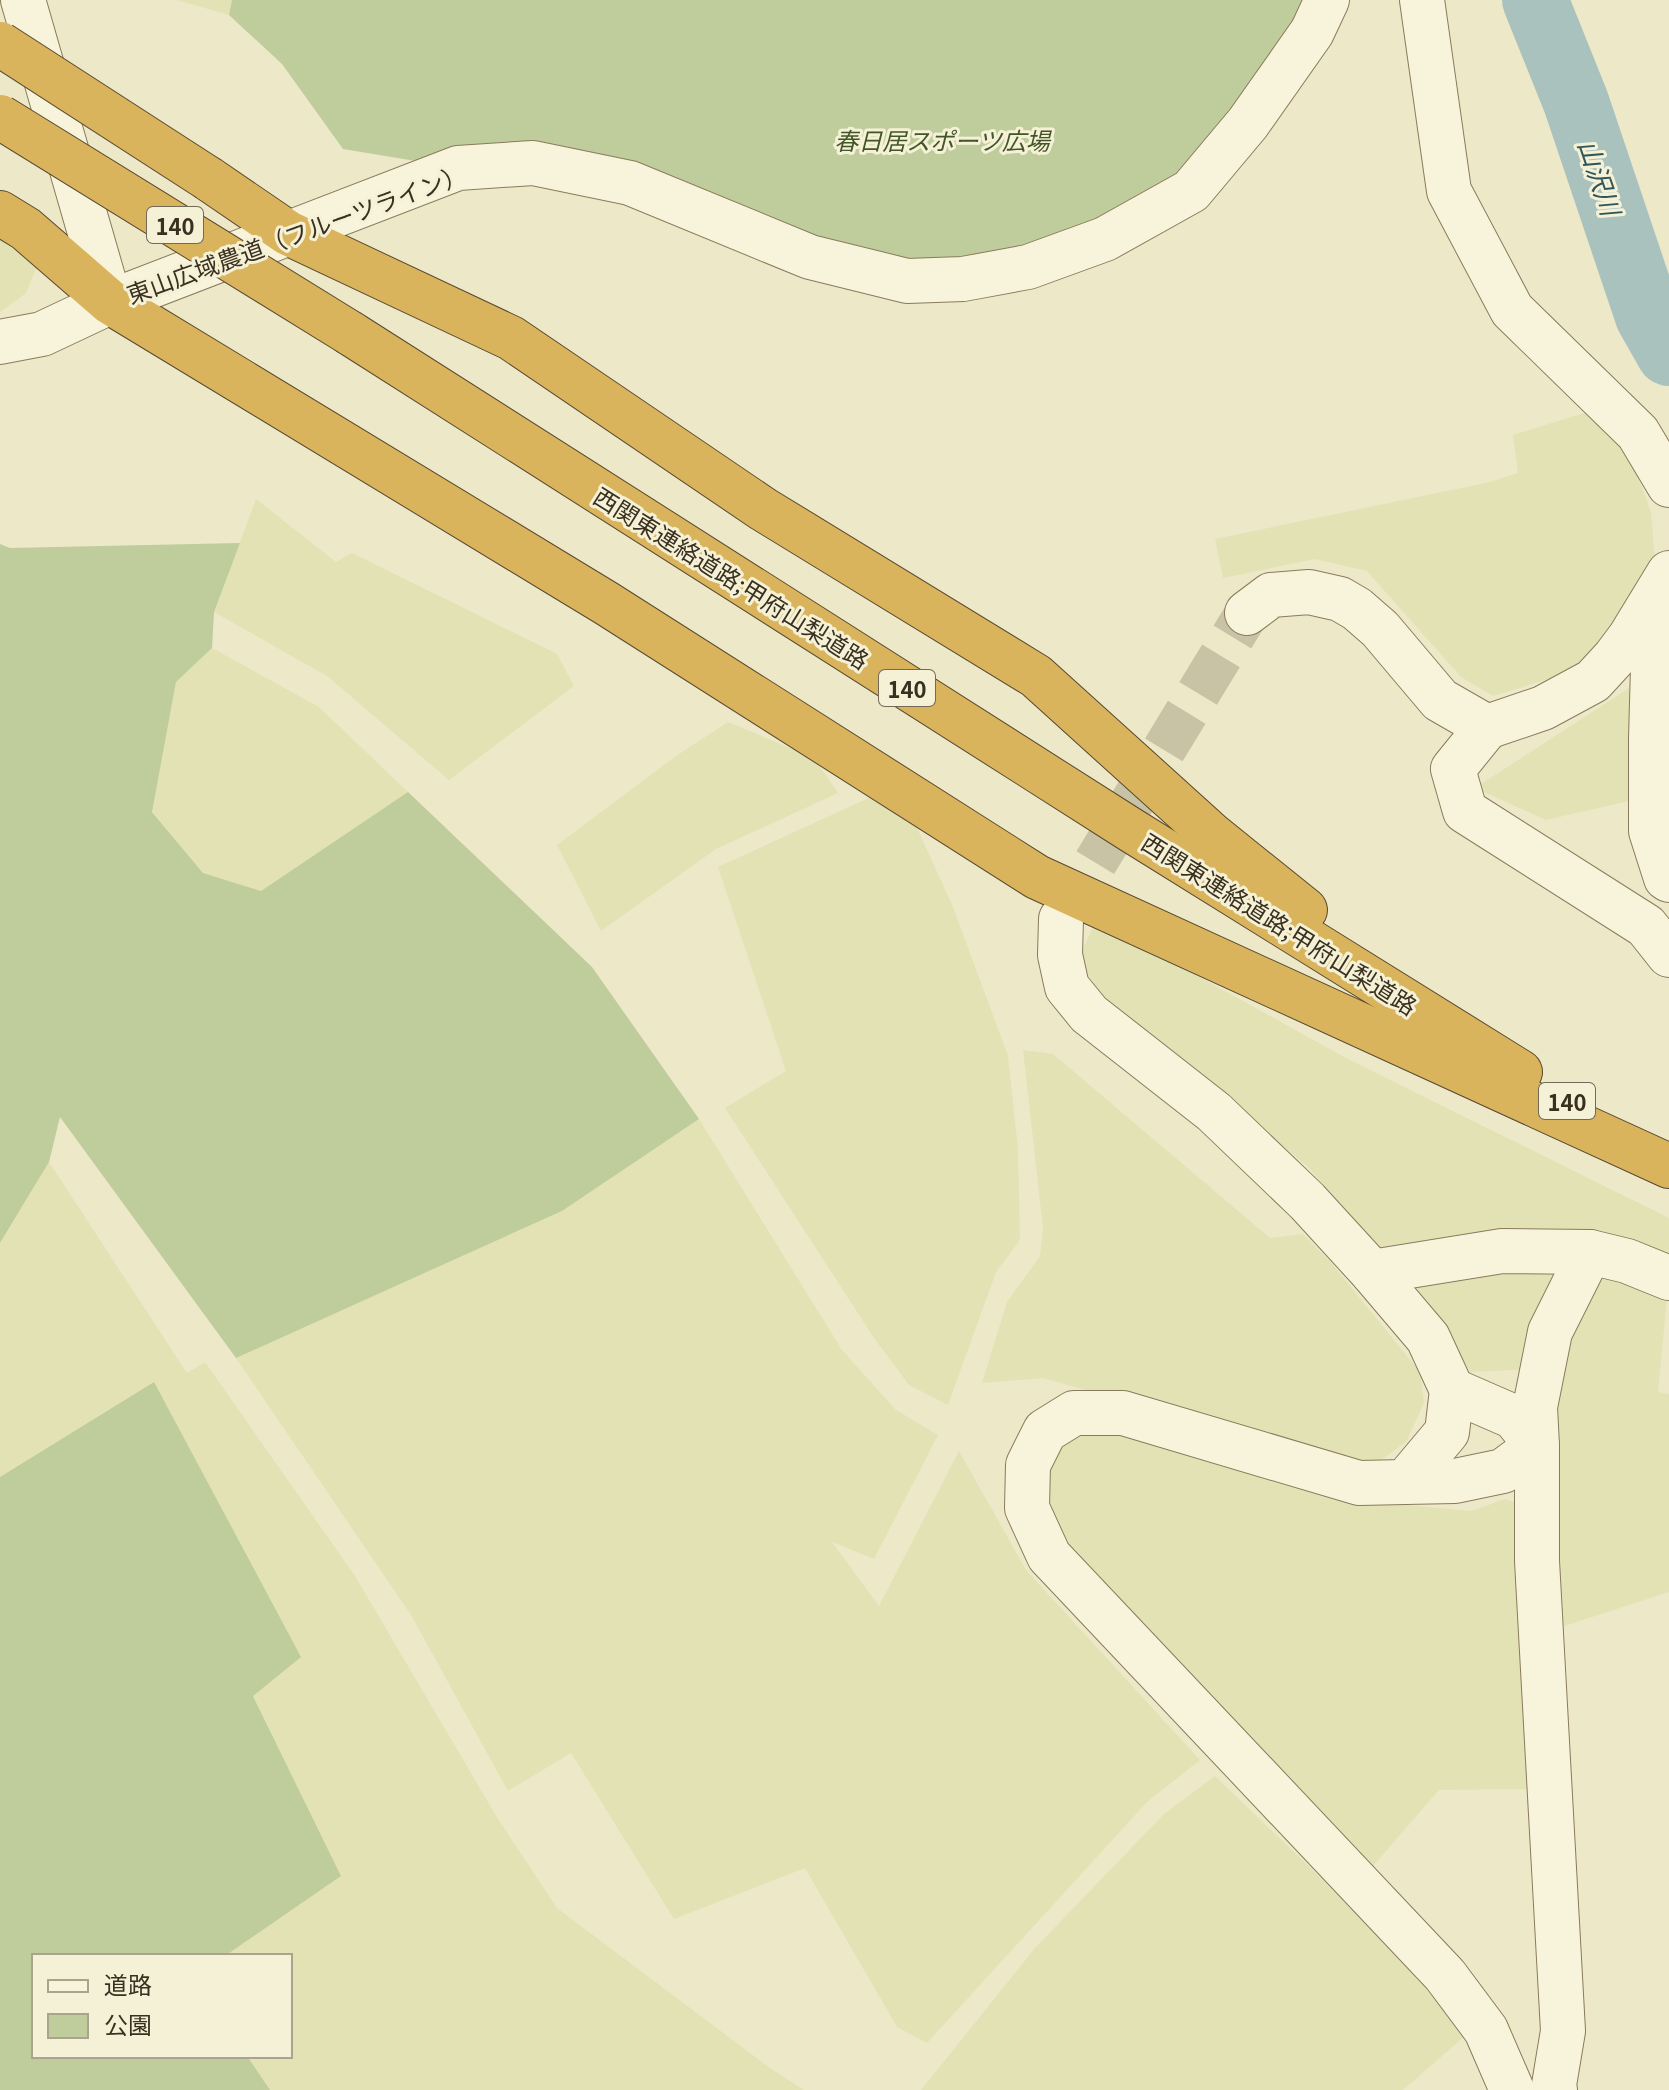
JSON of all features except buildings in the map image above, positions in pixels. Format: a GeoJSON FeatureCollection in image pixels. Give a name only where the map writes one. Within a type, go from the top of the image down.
{"type":"FeatureCollection","features":[{"type":"Feature","properties":{"kind":"highway"},"geometry":{"type":"LineString","coordinates":[[0,44],[288,233],[511,338],[763,509],[1036,676],[1213,836],[1466,1039]]}},
{"type":"Feature","properties":{"kind":"highway","name":"西関東連絡道路;甲府山梨道路"},"geometry":{"type":"LineString","coordinates":[[0,117],[350,333],[1078,797],[1669,1164]]}},
{"type":"Feature","properties":{"kind":"highway"},"geometry":{"type":"LineString","coordinates":[[13,221],[110,302],[606,603],[1037,877],[1669,1164]]}},
{"type":"Feature","properties":{"kind":"street"},"geometry":{"type":"LineString","coordinates":[[23,0],[110,302]]}},
{"type":"Feature","properties":{"kind":"street","name":"東山広域農道（フルーツライン）"},"geometry":{"type":"LineString","coordinates":[[0,342],[42,334],[110,302],[458,168],[533,163],[630,183],[810,257],[907,281],[963,279],[1028,267],[1105,239],[1191,191],[1248,123],[1312,32],[1327,0]]}},
{"type":"Feature","properties":{"kind":"street"},"geometry":{"type":"LineString","coordinates":[[1422,0],[1449,191],[1512,310],[1638,433],[1669,485]]}},
{"type":"Feature","properties":{"kind":"street"},"geometry":{"type":"LineString","coordinates":[[1662,584],[1615,657],[1593,681],[1543,708],[1487,727],[1453,769],[1465,811],[1646,926],[1669,955]]}},
{"type":"Feature","properties":{"kind":"street"},"geometry":{"type":"LineString","coordinates":[[1662,584],[1651,738],[1651,831],[1669,880]]}},
{"type":"Feature","properties":{"kind":"street"},"geometry":{"type":"LineString","coordinates":[[1247,613],[1271,595],[1309,592],[1340,599],[1380,629],[1440,700],[1487,727]]}},
{"type":"Feature","properties":{"kind":"street"},"geometry":{"type":"LineString","coordinates":[[1061,919],[1060,955],[1067,987],[1089,1014],[1214,1112],[1307,1201],[1428,1338],[1452,1390],[1447,1432],[1405,1482]]}},
{"type":"Feature","properties":{"kind":"street"},"geometry":{"type":"LineString","coordinates":[[1372,1272],[1502,1251],[1590,1252],[1627,1261],[1669,1278]]}},
{"type":"Feature","properties":{"kind":"street"},"geometry":{"type":"LineString","coordinates":[[1555,2090],[1563,2031],[1537,1561],[1535,1407],[1550,1332],[1590,1252]]}},
{"type":"Feature","properties":{"kind":"street"},"geometry":{"type":"LineString","coordinates":[[1452,1390],[1514,1417],[1537,1446]]}},
{"type":"Feature","properties":{"kind":"street"},"geometry":{"type":"LineString","coordinates":[[1512,2090],[1486,2030],[1445,1975],[1049,1556],[1027,1508],[1028,1465],[1045,1431],[1074,1413],[1123,1413],[1359,1483],[1455,1481],[1503,1471],[1537,1446]]}},
{"type":"Feature","properties":{"kind":"green space"},"geometry":{"type":"Polygon","coordinates":[[[177,0],[232,0],[229,15],[177,0]]]}},
{"type":"Feature","properties":{"kind":"green space","name":"春日居スポーツ広場"},"geometry":{"type":"Polygon","coordinates":[[[232,0],[1327,0],[1191,191],[963,279],[630,182],[458,168],[343,149],[282,64],[229,15],[232,0]]]}},
{"type":"Feature","properties":{"kind":"green space"},"geometry":{"type":"Polygon","coordinates":[[[0,237],[39,261],[26,293],[0,312],[0,237]]]}},
{"type":"Feature","properties":{"kind":"green space"},"geometry":{"type":"Polygon","coordinates":[[[1594,410],[1630,456],[1651,512],[1655,561],[1594,658],[1559,676],[1493,696],[1461,677],[1367,571],[1315,559],[1223,578],[1215,539],[1490,482],[1518,473],[1513,435],[1594,410]]]}},
{"type":"Feature","properties":{"kind":"green space"},"geometry":{"type":"Polygon","coordinates":[[[256,499],[336,562],[352,553],[557,654],[574,686],[449,780],[327,676],[214,612],[256,499]]]}},
{"type":"Feature","properties":{"kind":"green space"},"geometry":{"type":"Polygon","coordinates":[[[240,543],[214,612],[212,648],[176,682],[152,812],[203,873],[261,891],[408,792],[592,967],[699,1119],[562,1211],[236,1358],[60,1117],[49,1162],[0,1243],[0,544],[10,548],[240,543]]]}},
{"type":"Feature","properties":{"kind":"green space"},"geometry":{"type":"Polygon","coordinates":[[[212,648],[319,707],[408,792],[261,891],[203,873],[152,811],[176,682],[212,648]]]}},
{"type":"Feature","properties":{"kind":"green space"},"geometry":{"type":"Polygon","coordinates":[[[1643,679],[1638,799],[1546,820],[1475,788],[1643,679]]]}},
{"type":"Feature","properties":{"kind":"green space"},"geometry":{"type":"Polygon","coordinates":[[[728,722],[814,758],[838,793],[716,849],[601,931],[557,845],[676,756],[728,722]]]}},
{"type":"Feature","properties":{"kind":"green space"},"geometry":{"type":"Polygon","coordinates":[[[873,796],[912,817],[953,907],[1008,1056],[1018,1149],[1020,1240],[996,1272],[948,1405],[909,1385],[874,1338],[725,1108],[786,1071],[718,867],[873,796]]]}},
{"type":"Feature","properties":{"kind":"green space"},"geometry":{"type":"Polygon","coordinates":[[[1096,920],[1348,1059],[1669,1218],[1669,1263],[1601,1236],[1531,1369],[1471,1372],[1379,1247],[1308,1167],[1103,996],[1078,960],[1096,920]]]}},
{"type":"Feature","properties":{"kind":"green space"},"geometry":{"type":"Polygon","coordinates":[[[1023,1050],[1053,1054],[1270,1238],[1303,1234],[1329,1260],[1420,1372],[1424,1403],[1406,1442],[1378,1462],[1341,1460],[1043,1378],[982,1383],[1007,1302],[1040,1256],[1043,1228],[1023,1050]]]}},
{"type":"Feature","properties":{"kind":"green space"},"geometry":{"type":"Polygon","coordinates":[[[699,1119],[842,1350],[896,1410],[938,1435],[874,1559],[832,1542],[879,1606],[959,1451],[1026,1570],[1200,1760],[1147,1802],[927,2043],[897,2027],[805,1868],[674,1919],[571,1753],[508,1791],[411,1615],[236,1358],[562,1211],[699,1119]]]}},
{"type":"Feature","properties":{"kind":"green space"},"geometry":{"type":"Polygon","coordinates":[[[49,1162],[187,1373],[205,1362],[355,1576],[498,1819],[557,1908],[770,2068],[804,2090],[270,2090],[248,2058],[292,2058],[292,1954],[228,1954],[341,1876],[253,1695],[154,1382],[0,1477],[0,1243],[49,1162]]]}},
{"type":"Feature","properties":{"kind":"green space"},"geometry":{"type":"Polygon","coordinates":[[[1596,1261],[1668,1288],[1658,1392],[1669,1394],[1669,1592],[1555,1629],[1551,1499],[1560,1383],[1570,1331],[1596,1261]]]}},
{"type":"Feature","properties":{"kind":"green space"},"geometry":{"type":"Polygon","coordinates":[[[154,1382],[301,1657],[253,1696],[341,1876],[228,1954],[32,1954],[32,2058],[248,2058],[270,2090],[0,2090],[0,1477],[154,1382]]]}},
{"type":"Feature","properties":{"kind":"green space"},"geometry":{"type":"Polygon","coordinates":[[[1104,1429],[1384,1503],[1471,1511],[1505,1499],[1524,1506],[1537,1789],[1439,1790],[1373,1866],[1136,1623],[1058,1531],[1045,1493],[1048,1460],[1069,1440],[1104,1429]]]}},
{"type":"Feature","properties":{"kind":"green space"},"geometry":{"type":"Polygon","coordinates":[[[1215,1776],[1377,1932],[1466,2035],[1403,2090],[921,2090],[1035,1948],[1164,1814],[1215,1776]]]}},
{"type":"Feature","properties":{"kind":"waterway","name":"山沢川"},"geometry":{"type":"LineString","coordinates":[[1535,0],[1576,102],[1648,316],[1669,353]]}},
{"type":"Feature","properties":{"kind":"tunnel"},"geometry":{"type":"LineString","coordinates":[[1061,919],[1247,613]]}}]}
